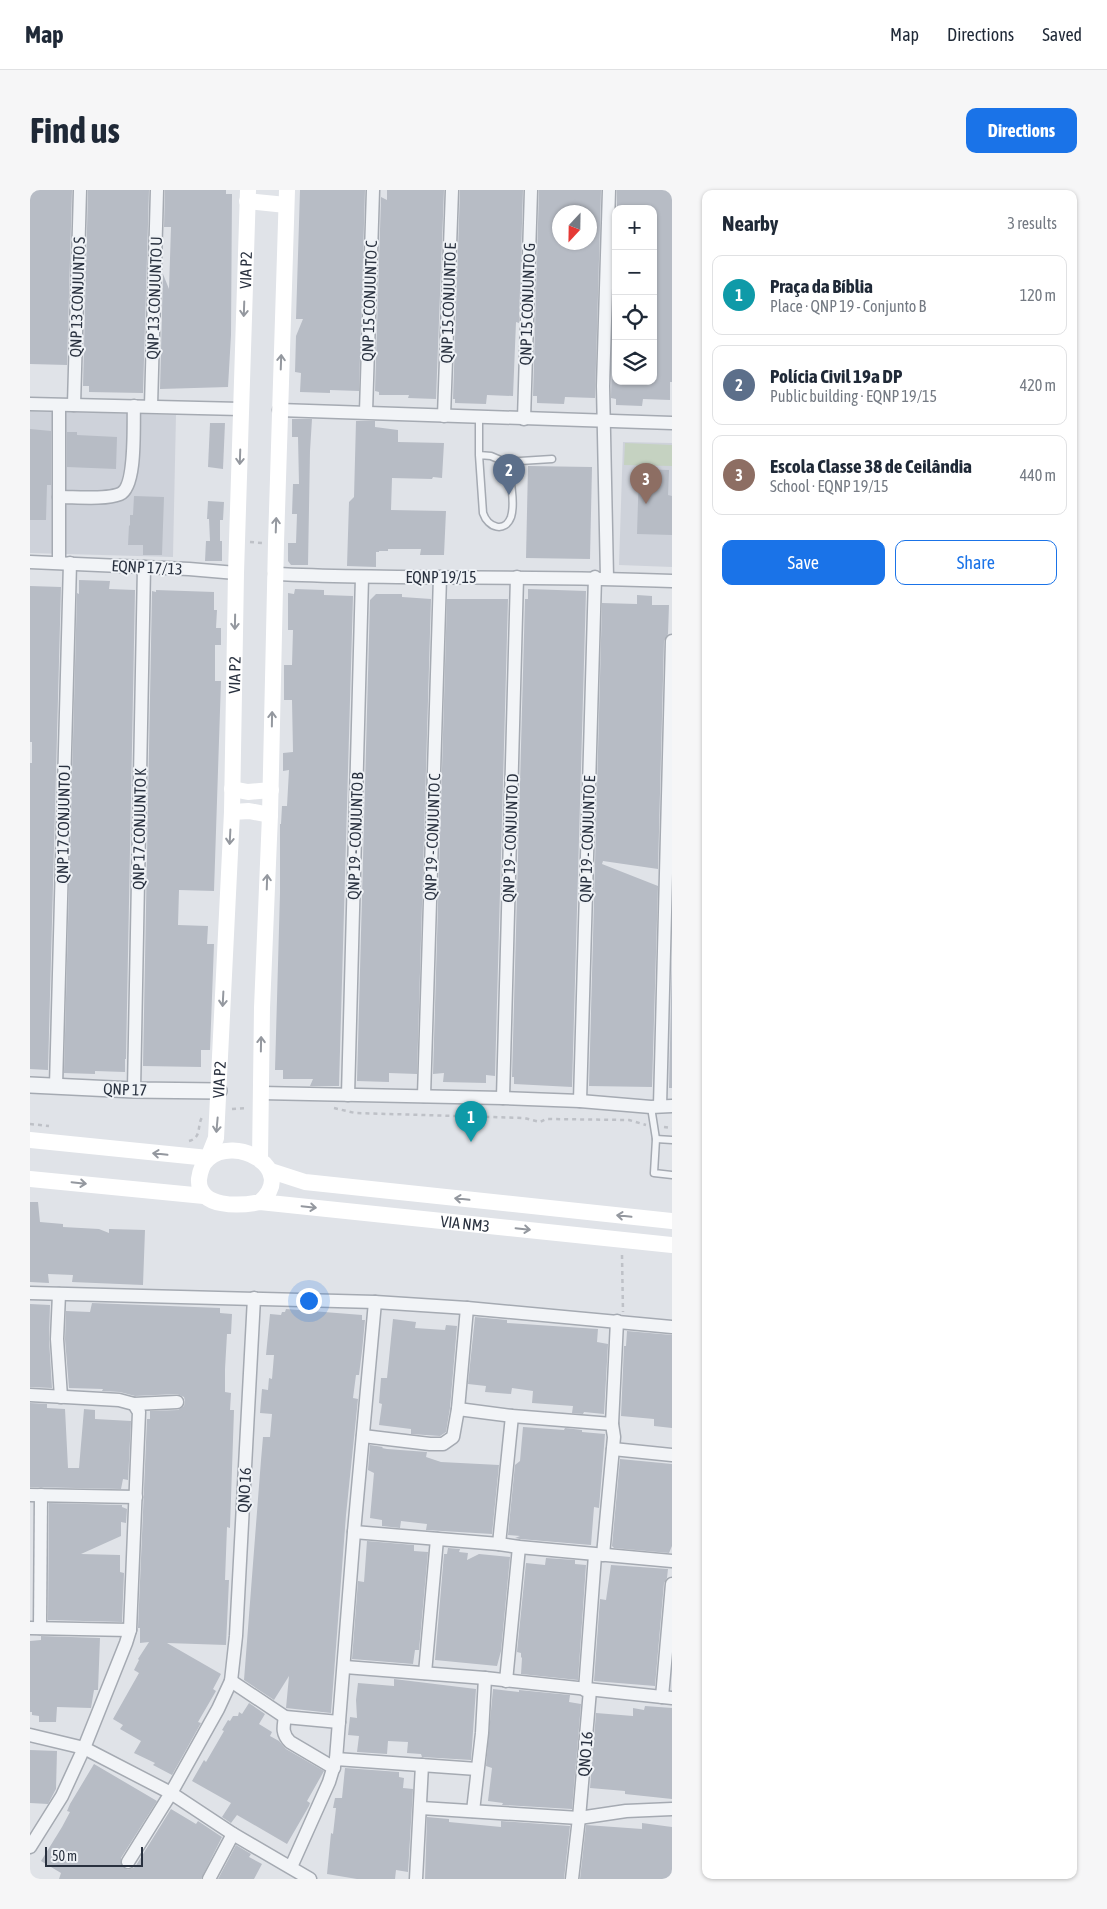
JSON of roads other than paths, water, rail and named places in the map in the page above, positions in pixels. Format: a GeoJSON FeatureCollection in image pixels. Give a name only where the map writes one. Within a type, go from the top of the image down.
{"type":"FeatureCollection","features":[{"type":"Feature","properties":{"kind":"main road"},"geometry":{"type":"LineString","coordinates":[[247,196],[286,197],[279,410],[271,790],[262,1008],[260,1159]]}},
{"type":"Feature","properties":{"kind":"main road","name":"VIA P2"},"geometry":{"type":"LineString","coordinates":[[208,1158],[216,1138],[219,1109],[232,812],[236,573],[247,196]]}},
{"type":"Feature","properties":{"kind":"main road"},"geometry":{"type":"LineString","coordinates":[[232,789],[248,792],[271,790]]}},
{"type":"Feature","properties":{"kind":"main road"},"geometry":{"type":"LineString","coordinates":[[232,812],[250,811],[270,815]]}},
{"type":"Feature","properties":{"kind":"main road"},"geometry":{"type":"LineString","coordinates":[[30,1140],[208,1158]]}},
{"type":"Feature","properties":{"kind":"main road"},"geometry":{"type":"LineString","coordinates":[[30,1179],[204,1196],[212,1201],[246,1205],[260,1202],[269,1192],[272,1184],[271,1172],[260,1159],[249,1153],[234,1150],[221,1152],[208,1158],[203,1165],[199,1176],[199,1184],[204,1196]]}},
{"type":"Feature","properties":{"kind":"main road","name":"VIA NM3"},"geometry":{"type":"LineString","coordinates":[[271,1172],[304,1182],[672,1221]]}},
{"type":"Feature","properties":{"kind":"main road","name":"VIA NM3"},"geometry":{"type":"LineString","coordinates":[[260,1202],[672,1245]]}},
{"type":"Feature","properties":{"kind":"street","name":"QNP 13 CONJUNTO S"},"geometry":{"type":"LineString","coordinates":[[74,405],[80,190]]}},
{"type":"Feature","properties":{"kind":"street","name":"QNP 13 CONJUNTO U"},"geometry":{"type":"LineString","coordinates":[[151,406],[157,190]]}},
{"type":"Feature","properties":{"kind":"street","name":"QNP 15 CONJUNTO C"},"geometry":{"type":"LineString","coordinates":[[366,412],[373,190]]}},
{"type":"Feature","properties":{"kind":"street","name":"QNP 15 CONJUNTO E"},"geometry":{"type":"LineString","coordinates":[[444,416],[452,190]]}},
{"type":"Feature","properties":{"kind":"street","name":"QNP 15 CONJUNTO G"},"geometry":{"type":"LineString","coordinates":[[524,419],[531,190]]}},
{"type":"Feature","properties":{"kind":"street"},"geometry":{"type":"LineString","coordinates":[[601,578],[604,330],[609,190]]}},
{"type":"Feature","properties":{"kind":"street"},"geometry":{"type":"LineString","coordinates":[[30,404],[241,408]]}},
{"type":"Feature","properties":{"kind":"street"},"geometry":{"type":"LineString","coordinates":[[59,406],[59,497],[64,562]]}},
{"type":"Feature","properties":{"kind":"street"},"geometry":{"type":"LineString","coordinates":[[59,497],[107,496],[120,494],[126,490],[132,470],[134,406]]}},
{"type":"Feature","properties":{"kind":"street"},"geometry":{"type":"LineString","coordinates":[[279,410],[672,423]]}},
{"type":"Feature","properties":{"kind":"street","name":"EQNP 17/13"},"geometry":{"type":"LineString","coordinates":[[30,562],[64,562],[236,573]]}},
{"type":"Feature","properties":{"kind":"street","name":"QNP 17 CONJUNTO J"},"geometry":{"type":"LineString","coordinates":[[56,1086],[64,562]]}},
{"type":"Feature","properties":{"kind":"street","name":"QNP 17 CONJUNTO K"},"geometry":{"type":"LineString","coordinates":[[134,1090],[144,567]]}},
{"type":"Feature","properties":{"kind":"street","name":"EQNP 19/15"},"geometry":{"type":"LineString","coordinates":[[275,574],[362,577],[601,578],[672,581]]}},
{"type":"Feature","properties":{"kind":"street","name":"QNP 19 - CONJUNTO B"},"geometry":{"type":"LineString","coordinates":[[348,1095],[362,577]]}},
{"type":"Feature","properties":{"kind":"street","name":"QNP 19 - CONJUNTO C"},"geometry":{"type":"LineString","coordinates":[[424,1096],[440,577]]}},
{"type":"Feature","properties":{"kind":"street","name":"QNP 19 - CONJUNTO D"},"geometry":{"type":"LineString","coordinates":[[503,1098],[517,577]]}},
{"type":"Feature","properties":{"kind":"street","name":"QNP 19 - CONJUNTO E"},"geometry":{"type":"LineString","coordinates":[[580,1101],[601,578]]}},
{"type":"Feature","properties":{"kind":"street"},"geometry":{"type":"LineString","coordinates":[[261,1100],[348,1095],[424,1096],[580,1101],[661,1106],[672,641]]}},
{"type":"Feature","properties":{"kind":"street","name":"QNP 17"},"geometry":{"type":"LineString","coordinates":[[30,1086],[219,1091]]}},
{"type":"Feature","properties":{"kind":"street"},"geometry":{"type":"LineString","coordinates":[[30,1293],[375,1302],[467,1308],[672,1328]]}},
{"type":"Feature","properties":{"kind":"street"},"geometry":{"type":"LineString","coordinates":[[58,1294],[57,1339],[61,1397]]}},
{"type":"Feature","properties":{"kind":"street","name":"QNO 16"},"geometry":{"type":"LineString","coordinates":[[128,1862],[171,1793],[218,1709],[231,1681],[236,1636],[254,1298]]}},
{"type":"Feature","properties":{"kind":"street"},"geometry":{"type":"LineString","coordinates":[[291,1868],[335,1763],[345,1667],[354,1532],[375,1302]]}},
{"type":"Feature","properties":{"kind":"street"},"geometry":{"type":"LineString","coordinates":[[363,1436],[430,1444],[443,1444],[453,1437],[458,1409],[467,1308]]}},
{"type":"Feature","properties":{"kind":"street","name":"QNO 16"},"geometry":{"type":"LineString","coordinates":[[572,1879],[579,1818],[599,1555],[613,1449],[612,1424],[620,1322]]}},
{"type":"Feature","properties":{"kind":"street"},"geometry":{"type":"LineString","coordinates":[[30,1395],[119,1400],[134,1404],[177,1402]]}},
{"type":"Feature","properties":{"kind":"street"},"geometry":{"type":"LineString","coordinates":[[30,1847],[62,1796],[84,1748],[130,1630],[139,1412],[134,1404]]}},
{"type":"Feature","properties":{"kind":"street"},"geometry":{"type":"LineString","coordinates":[[458,1409],[512,1416],[612,1424]]}},
{"type":"Feature","properties":{"kind":"street"},"geometry":{"type":"LineString","coordinates":[[499,1544],[512,1416]]}},
{"type":"Feature","properties":{"kind":"street"},"geometry":{"type":"LineString","coordinates":[[613,1449],[672,1454]]}},
{"type":"Feature","properties":{"kind":"street"},"geometry":{"type":"LineString","coordinates":[[130,1630],[35,1628],[35,1495],[136,1497]]}},
{"type":"Feature","properties":{"kind":"street"},"geometry":{"type":"LineString","coordinates":[[354,1532],[672,1561]]}},
{"type":"Feature","properties":{"kind":"street"},"geometry":{"type":"LineString","coordinates":[[425,1673],[437,1539]]}},
{"type":"Feature","properties":{"kind":"street"},"geometry":{"type":"LineString","coordinates":[[506,1681],[519,1547]]}},
{"type":"Feature","properties":{"kind":"street"},"geometry":{"type":"LineString","coordinates":[[345,1667],[485,1678],[667,1697],[672,1584]]}},
{"type":"Feature","properties":{"kind":"street"},"geometry":{"type":"LineString","coordinates":[[472,1811],[485,1678]]}},
{"type":"Feature","properties":{"kind":"street"},"geometry":{"type":"LineString","coordinates":[[231,1681],[285,1717],[339,1722]]}},
{"type":"Feature","properties":{"kind":"street"},"geometry":{"type":"LineString","coordinates":[[285,1717],[284,1737],[290,1742],[335,1763],[422,1765],[477,1770]]}},
{"type":"Feature","properties":{"kind":"street"},"geometry":{"type":"LineString","coordinates":[[30,1735],[84,1748],[171,1793],[233,1834],[310,1879]]}},
{"type":"Feature","properties":{"kind":"street"},"geometry":{"type":"LineString","coordinates":[[416,1879],[422,1765]]}},
{"type":"Feature","properties":{"kind":"street"},"geometry":{"type":"LineString","coordinates":[[420,1808],[579,1818],[626,1811],[672,1809]]}},
{"type":"Feature","properties":{"kind":"street"},"geometry":{"type":"LineString","coordinates":[[209,1879],[233,1834]]}},
{"type":"Feature","properties":{"kind":"lane"},"geometry":{"type":"LineString","coordinates":[[480,417],[479,454],[483,513],[486,522],[495,527],[508,522],[511,516],[512,493],[506,462]]}},
{"type":"Feature","properties":{"kind":"lane"},"geometry":{"type":"LineString","coordinates":[[479,454],[506,462],[552,458]]}},
{"type":"Feature","properties":{"kind":"lane"},"geometry":{"type":"LineString","coordinates":[[661,1106],[653,1126],[656,1139],[654,1174],[672,1175]]}},
{"type":"Feature","properties":{"kind":"lane"},"geometry":{"type":"LineString","coordinates":[[656,1139],[672,1140]]}},
{"type":"Feature","properties":{"kind":"place","name":"Polícia Civil 19a DP"},"geometry":{"type":"Point","coordinates":[509,495]}},
{"type":"Feature","properties":{"kind":"place","name":"Escola Classe 38 de Ceilândia"},"geometry":{"type":"Point","coordinates":[646,504]}},
{"type":"Feature","properties":{"kind":"place","name":"Praça da Bíblia"},"geometry":{"type":"Point","coordinates":[471,1142]}}]}
